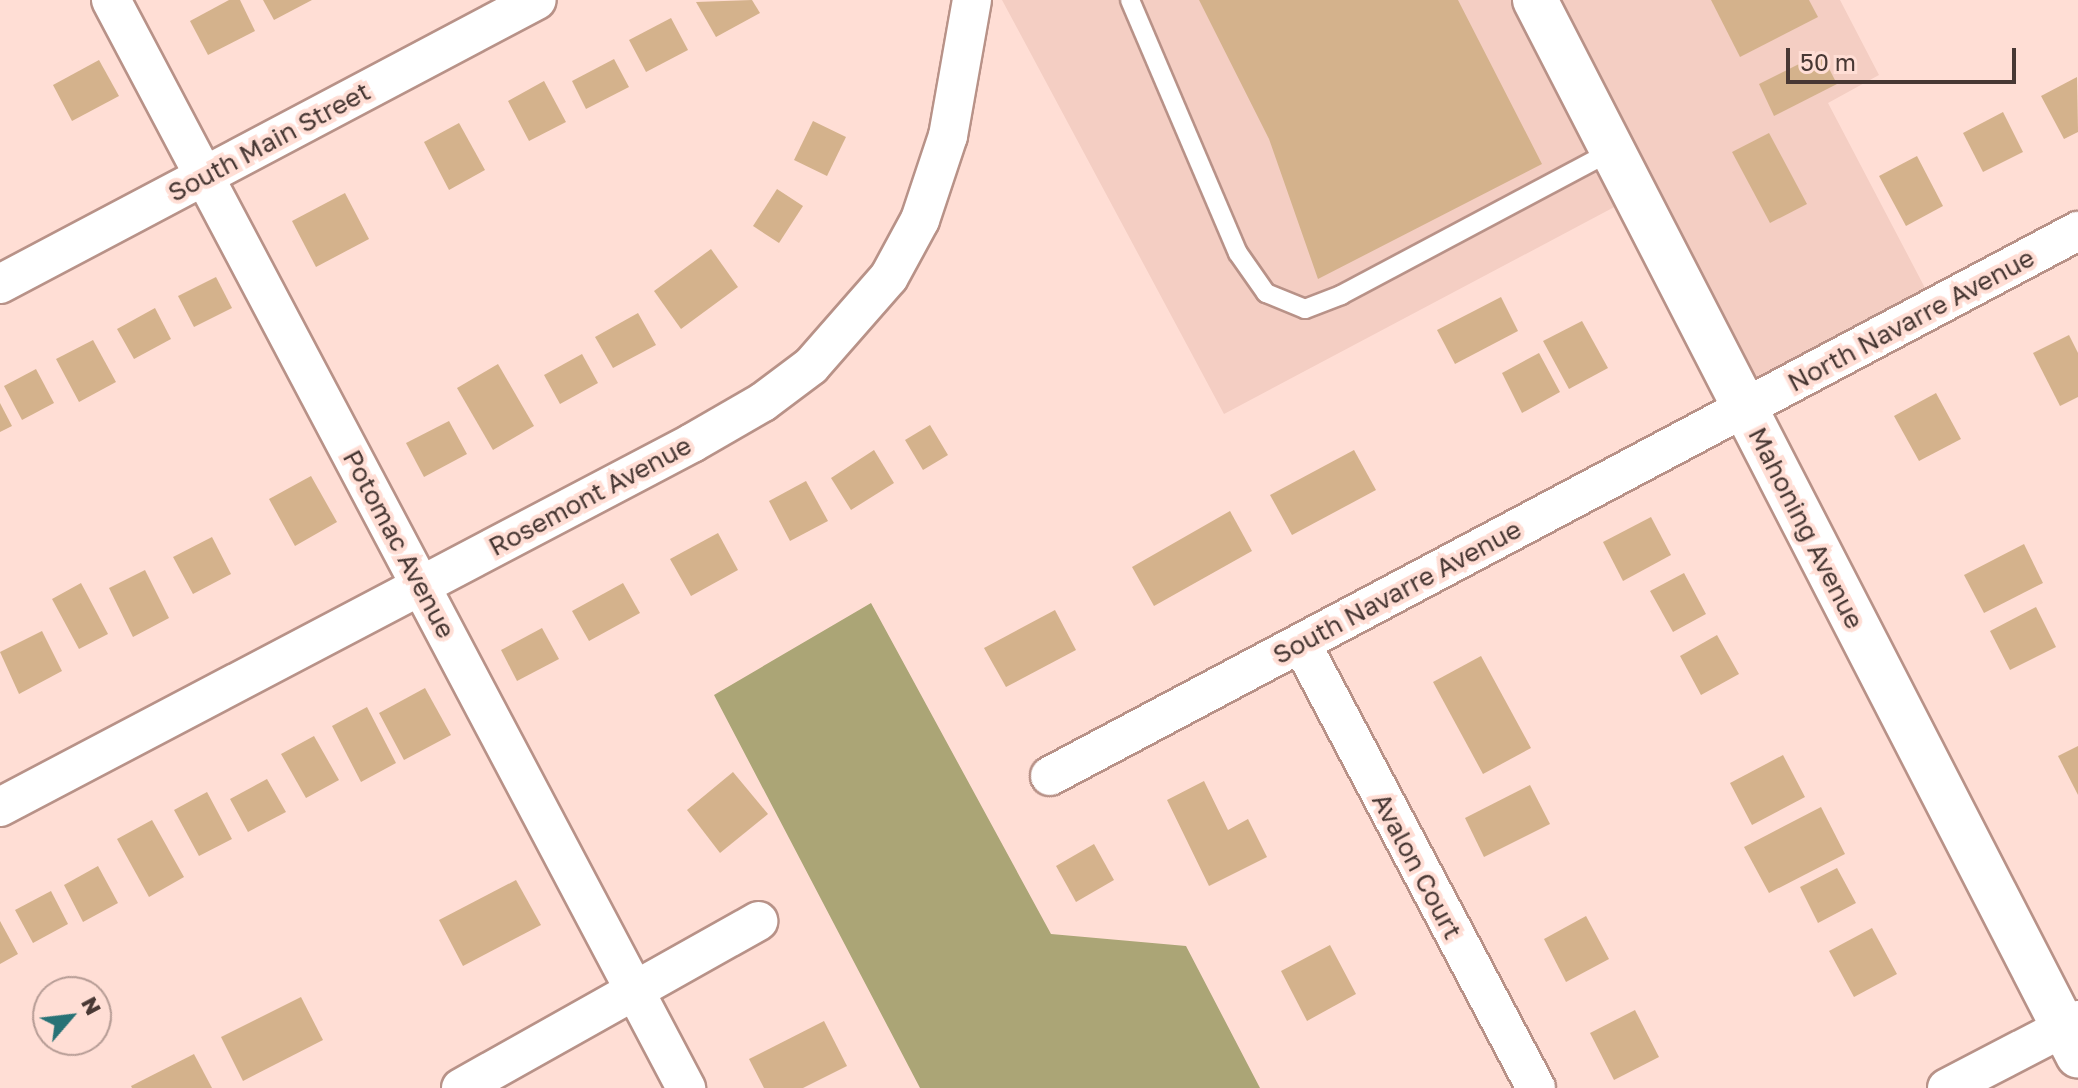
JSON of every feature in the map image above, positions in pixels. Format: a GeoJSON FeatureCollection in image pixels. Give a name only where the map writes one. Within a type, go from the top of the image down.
{"type":"FeatureCollection","features":[{"type":"Feature","properties":{"kind":"main road","name":"Mahoning Avenue"},"geometry":{"type":"LineString","coordinates":[[1535,0],[1744,408],[2073,1034]]}},
{"type":"Feature","properties":{"kind":"street","name":"Potomac Avenue"},"geometry":{"type":"LineString","coordinates":[[111,0],[686,1088]]}},
{"type":"Feature","properties":{"kind":"street","name":"South Main Street"},"geometry":{"type":"LineString","coordinates":[[0,284],[537,0]]}},
{"type":"Feature","properties":{"kind":"street","name":"Rosemont Avenue"},"geometry":{"type":"LineString","coordinates":[[0,807],[763,402],[811,366],[855,322],[889,277],[935,182],[972,0]]}},
{"type":"Feature","properties":{"kind":"street","name":"North Navarre Avenue"},"geometry":{"type":"LineString","coordinates":[[1744,408],[2078,231]]}},
{"type":"Feature","properties":{"kind":"street","name":"South Navarre Avenue"},"geometry":{"type":"LineString","coordinates":[[1050,776],[1744,408]]}},
{"type":"Feature","properties":{"kind":"street","name":"Avalon Court"},"geometry":{"type":"LineString","coordinates":[[1301,643],[1536,1088]]}},
{"type":"Feature","properties":{"kind":"street"},"geometry":{"type":"LineString","coordinates":[[461,1088],[758,921]]}},
{"type":"Feature","properties":{"kind":"street"},"geometry":{"type":"LineString","coordinates":[[1947,1088],[2073,1034]]}},
{"type":"Feature","properties":{"kind":"lane"},"geometry":{"type":"LineString","coordinates":[[1130,0],[1238,253],[1266,293],[1305,309],[1341,295],[1612,151]]}},
{"type":"Feature","properties":{"kind":"shaded area"},"geometry":{"type":"Polygon","coordinates":[[[1002,0],[1840,0],[1879,75],[1828,103],[1935,307],[1744,408],[1635,196],[1224,414],[1002,0]]]}},
{"type":"Feature","properties":{"kind":"shaded area"},"geometry":{"type":"Polygon","coordinates":[[[871,603],[1051,934],[1186,946],[1260,1088],[920,1088],[714,695],[871,603]]]}},
{"type":"Feature","properties":{"kind":"building"},"geometry":{"type":"Polygon","coordinates":[[[229,0],[240,0],[255,31],[208,55],[190,21],[229,0]]]}},
{"type":"Feature","properties":{"kind":"building"},"geometry":{"type":"Polygon","coordinates":[[[263,0],[312,0],[274,20],[263,0]]]}},
{"type":"Feature","properties":{"kind":"building"},"geometry":{"type":"Polygon","coordinates":[[[752,0],[760,13],[716,37],[696,2],[752,0]]]}},
{"type":"Feature","properties":{"kind":"building"},"geometry":{"type":"Polygon","coordinates":[[[1199,0],[1458,0],[1542,164],[1318,279],[1269,139],[1199,0]]]}},
{"type":"Feature","properties":{"kind":"building"},"geometry":{"type":"Polygon","coordinates":[[[1711,0],[1809,0],[1818,17],[1740,57],[1711,0]]]}},
{"type":"Feature","properties":{"kind":"building"},"geometry":{"type":"Polygon","coordinates":[[[671,18],[688,50],[646,72],[629,40],[671,18]]]}},
{"type":"Feature","properties":{"kind":"building"},"geometry":{"type":"Polygon","coordinates":[[[1821,53],[1837,84],[1774,116],[1759,84],[1821,53]]]}},
{"type":"Feature","properties":{"kind":"building"},"geometry":{"type":"Polygon","coordinates":[[[614,59],[629,87],[586,109],[572,81],[614,59]]]}},
{"type":"Feature","properties":{"kind":"building"},"geometry":{"type":"Polygon","coordinates":[[[99,60],[119,96],[72,121],[53,85],[99,60]]]}},
{"type":"Feature","properties":{"kind":"building"},"geometry":{"type":"Polygon","coordinates":[[[2077,77],[2078,132],[2064,139],[2041,96],[2077,77]]]}},
{"type":"Feature","properties":{"kind":"building"},"geometry":{"type":"Polygon","coordinates":[[[544,81],[566,122],[529,141],[508,101],[544,81]]]}},
{"type":"Feature","properties":{"kind":"building"},"geometry":{"type":"Polygon","coordinates":[[[2003,112],[2023,152],[1983,172],[1963,133],[2003,112]]]}},
{"type":"Feature","properties":{"kind":"building"},"geometry":{"type":"Polygon","coordinates":[[[813,121],[846,137],[827,176],[794,160],[813,121]]]}},
{"type":"Feature","properties":{"kind":"building"},"geometry":{"type":"Polygon","coordinates":[[[459,123],[485,170],[449,190],[424,142],[459,123]]]}},
{"type":"Feature","properties":{"kind":"building"},"geometry":{"type":"Polygon","coordinates":[[[1769,133],[1807,204],[1770,223],[1732,152],[1769,133]]]}},
{"type":"Feature","properties":{"kind":"building"},"geometry":{"type":"Polygon","coordinates":[[[1917,156],[1943,206],[1906,226],[1879,176],[1917,156]]]}},
{"type":"Feature","properties":{"kind":"building"},"geometry":{"type":"Polygon","coordinates":[[[777,189],[803,206],[779,243],[753,226],[777,189]]]}},
{"type":"Feature","properties":{"kind":"building"},"geometry":{"type":"Polygon","coordinates":[[[345,193],[369,239],[316,267],[292,221],[345,193]]]}},
{"type":"Feature","properties":{"kind":"building"},"geometry":{"type":"Polygon","coordinates":[[[711,249],[738,287],[681,329],[654,291],[711,249]]]}},
{"type":"Feature","properties":{"kind":"building"},"geometry":{"type":"Polygon","coordinates":[[[216,277],[232,308],[194,327],[178,296],[216,277]]]}},
{"type":"Feature","properties":{"kind":"building"},"geometry":{"type":"Polygon","coordinates":[[[1501,297],[1518,331],[1455,364],[1437,330],[1501,297]]]}},
{"type":"Feature","properties":{"kind":"building"},"geometry":{"type":"Polygon","coordinates":[[[155,308],[171,339],[134,359],[117,329],[155,308]]]}},
{"type":"Feature","properties":{"kind":"building"},"geometry":{"type":"Polygon","coordinates":[[[638,313],[656,345],[613,368],[595,337],[638,313]]]}},
{"type":"Feature","properties":{"kind":"building"},"geometry":{"type":"Polygon","coordinates":[[[1582,321],[1608,368],[1569,389],[1543,341],[1582,321]]]}},
{"type":"Feature","properties":{"kind":"building"},"geometry":{"type":"Polygon","coordinates":[[[2069,335],[2078,353],[2078,397],[2060,406],[2033,353],[2069,335]]]}},
{"type":"Feature","properties":{"kind":"building"},"geometry":{"type":"Polygon","coordinates":[[[93,340],[116,382],[79,402],[56,359],[93,340]]]}},
{"type":"Feature","properties":{"kind":"building"},"geometry":{"type":"Polygon","coordinates":[[[1539,353],[1560,392],[1522,413],[1502,373],[1539,353]]]}},
{"type":"Feature","properties":{"kind":"building"},"geometry":{"type":"Polygon","coordinates":[[[582,354],[598,383],[560,404],[544,375],[582,354]]]}},
{"type":"Feature","properties":{"kind":"building"},"geometry":{"type":"Polygon","coordinates":[[[498,364],[534,426],[493,450],[457,388],[498,364]]]}},
{"type":"Feature","properties":{"kind":"building"},"geometry":{"type":"Polygon","coordinates":[[[36,369],[54,403],[22,420],[4,386],[36,369]]]}},
{"type":"Feature","properties":{"kind":"building"},"geometry":{"type":"Polygon","coordinates":[[[1936,393],[1961,439],[1919,461],[1894,416],[1936,393]]]}},
{"type":"Feature","properties":{"kind":"building"},"geometry":{"type":"Polygon","coordinates":[[[0,403],[12,426],[0,432],[0,403]]]}},
{"type":"Feature","properties":{"kind":"building"},"geometry":{"type":"Polygon","coordinates":[[[449,421],[467,454],[424,477],[406,443],[449,421]]]}},
{"type":"Feature","properties":{"kind":"building"},"geometry":{"type":"Polygon","coordinates":[[[930,425],[948,455],[923,470],[905,440],[930,425]]]}},
{"type":"Feature","properties":{"kind":"building"},"geometry":{"type":"Polygon","coordinates":[[[874,450],[894,483],[851,510],[831,478],[874,450]]]}},
{"type":"Feature","properties":{"kind":"building"},"geometry":{"type":"Polygon","coordinates":[[[1354,450],[1376,490],[1292,535],[1270,495],[1354,450]]]}},
{"type":"Feature","properties":{"kind":"building"},"geometry":{"type":"Polygon","coordinates":[[[311,476],[337,522],[295,546],[269,499],[311,476]]]}},
{"type":"Feature","properties":{"kind":"building"},"geometry":{"type":"Polygon","coordinates":[[[806,481],[828,521],[790,541],[769,501],[806,481]]]}},
{"type":"Feature","properties":{"kind":"building"},"geometry":{"type":"Polygon","coordinates":[[[1230,511],[1252,551],[1154,606],[1132,567],[1230,511]]]}},
{"type":"Feature","properties":{"kind":"building"},"geometry":{"type":"Polygon","coordinates":[[[1651,517],[1671,555],[1623,581],[1603,542],[1651,517]]]}},
{"type":"Feature","properties":{"kind":"building"},"geometry":{"type":"Polygon","coordinates":[[[718,533],[738,570],[691,596],[670,559],[718,533]]]}},
{"type":"Feature","properties":{"kind":"building"},"geometry":{"type":"Polygon","coordinates":[[[212,537],[231,574],[193,594],[173,557],[212,537]]]}},
{"type":"Feature","properties":{"kind":"building"},"geometry":{"type":"Polygon","coordinates":[[[2024,544],[2043,583],[1984,613],[1964,575],[2024,544]]]}},
{"type":"Feature","properties":{"kind":"building"},"geometry":{"type":"Polygon","coordinates":[[[145,570],[169,618],[133,637],[109,588],[145,570]]]}},
{"type":"Feature","properties":{"kind":"building"},"geometry":{"type":"Polygon","coordinates":[[[1684,573],[1706,614],[1673,632],[1650,591],[1684,573]]]}},
{"type":"Feature","properties":{"kind":"building"},"geometry":{"type":"Polygon","coordinates":[[[81,583],[108,634],[79,649],[52,599],[81,583]]]}},
{"type":"Feature","properties":{"kind":"building"},"geometry":{"type":"Polygon","coordinates":[[[623,583],[640,613],[589,641],[572,611],[623,583]]]}},
{"type":"Feature","properties":{"kind":"building"},"geometry":{"type":"Polygon","coordinates":[[[2036,607],[2056,647],[2010,670],[1990,631],[2036,607]]]}},
{"type":"Feature","properties":{"kind":"building"},"geometry":{"type":"Polygon","coordinates":[[[1055,610],[1076,650],[1006,687],[984,648],[1055,610]]]}},
{"type":"Feature","properties":{"kind":"building"},"geometry":{"type":"Polygon","coordinates":[[[542,628],[559,659],[517,681],[501,650],[542,628]]]}},
{"type":"Feature","properties":{"kind":"building"},"geometry":{"type":"Polygon","coordinates":[[[42,631],[62,671],[19,694],[0,652],[42,631]]]}},
{"type":"Feature","properties":{"kind":"building"},"geometry":{"type":"Polygon","coordinates":[[[1717,635],[1739,674],[1701,695],[1680,656],[1717,635]]]}},
{"type":"Feature","properties":{"kind":"building"},"geometry":{"type":"Polygon","coordinates":[[[1481,656],[1531,748],[1483,774],[1433,682],[1481,656]]]}},
{"type":"Feature","properties":{"kind":"building"},"geometry":{"type":"Polygon","coordinates":[[[425,688],[451,735],[404,760],[379,713],[425,688]]]}},
{"type":"Feature","properties":{"kind":"building"},"geometry":{"type":"Polygon","coordinates":[[[367,707],[396,763],[361,782],[332,726],[367,707]]]}},
{"type":"Feature","properties":{"kind":"building"},"geometry":{"type":"Polygon","coordinates":[[[314,736],[339,780],[306,798],[281,754],[314,736]]]}},
{"type":"Feature","properties":{"kind":"building"},"geometry":{"type":"Polygon","coordinates":[[[2078,746],[2078,795],[2058,756],[2078,746]]]}},
{"type":"Feature","properties":{"kind":"building"},"geometry":{"type":"Polygon","coordinates":[[[1783,755],[1805,797],[1752,825],[1730,783],[1783,755]]]}},
{"type":"Feature","properties":{"kind":"building"},"geometry":{"type":"Polygon","coordinates":[[[733,772],[768,814],[720,853],[687,810],[733,772]]]}},
{"type":"Feature","properties":{"kind":"building"},"geometry":{"type":"Polygon","coordinates":[[[267,779],[286,812],[248,832],[230,799],[267,779]]]}},
{"type":"Feature","properties":{"kind":"building"},"geometry":{"type":"Polygon","coordinates":[[[1204,781],[1228,830],[1248,819],[1267,857],[1209,886],[1167,800],[1204,781]]]}},
{"type":"Feature","properties":{"kind":"building"},"geometry":{"type":"Polygon","coordinates":[[[1530,785],[1550,824],[1484,857],[1465,818],[1530,785]]]}},
{"type":"Feature","properties":{"kind":"building"},"geometry":{"type":"Polygon","coordinates":[[[207,792],[232,839],[199,856],[174,810],[207,792]]]}},
{"type":"Feature","properties":{"kind":"building"},"geometry":{"type":"Polygon","coordinates":[[[1821,807],[1845,854],[1769,893],[1744,847],[1821,807]]]}},
{"type":"Feature","properties":{"kind":"building"},"geometry":{"type":"Polygon","coordinates":[[[152,820],[184,877],[149,897],[117,839],[152,820]]]}},
{"type":"Feature","properties":{"kind":"building"},"geometry":{"type":"Polygon","coordinates":[[[1094,844],[1114,880],[1076,902],[1056,866],[1094,844]]]}},
{"type":"Feature","properties":{"kind":"building"},"geometry":{"type":"Polygon","coordinates":[[[98,866],[118,903],[83,922],[64,885],[98,866]]]}},
{"type":"Feature","properties":{"kind":"building"},"geometry":{"type":"Polygon","coordinates":[[[1837,868],[1856,903],[1818,923],[1800,887],[1837,868]]]}},
{"type":"Feature","properties":{"kind":"building"},"geometry":{"type":"Polygon","coordinates":[[[516,880],[541,925],[463,966],[439,920],[516,880]]]}},
{"type":"Feature","properties":{"kind":"building"},"geometry":{"type":"Polygon","coordinates":[[[51,891],[68,924],[33,943],[15,910],[51,891]]]}},
{"type":"Feature","properties":{"kind":"building"},"geometry":{"type":"Polygon","coordinates":[[[1586,916],[1609,959],[1566,982],[1544,939],[1586,916]]]}},
{"type":"Feature","properties":{"kind":"building"},"geometry":{"type":"Polygon","coordinates":[[[0,921],[18,954],[0,964],[0,921]]]}},
{"type":"Feature","properties":{"kind":"building"},"geometry":{"type":"Polygon","coordinates":[[[1872,928],[1897,974],[1854,997],[1829,951],[1872,928]]]}},
{"type":"Feature","properties":{"kind":"building"},"geometry":{"type":"Polygon","coordinates":[[[1330,945],[1356,994],[1307,1021],[1281,971],[1330,945]]]}},
{"type":"Feature","properties":{"kind":"building"},"geometry":{"type":"Polygon","coordinates":[[[301,997],[323,1040],[243,1081],[221,1037],[301,997]]]}},
{"type":"Feature","properties":{"kind":"building"},"geometry":{"type":"Polygon","coordinates":[[[1635,1010],[1659,1057],[1614,1080],[1590,1033],[1635,1010]]]}},
{"type":"Feature","properties":{"kind":"building"},"geometry":{"type":"Polygon","coordinates":[[[824,1021],[847,1066],[803,1088],[764,1088],[749,1059],[824,1021]]]}},
{"type":"Feature","properties":{"kind":"building"},"geometry":{"type":"Polygon","coordinates":[[[194,1054],[212,1088],[132,1088],[131,1086],[194,1054]]]}}]}
